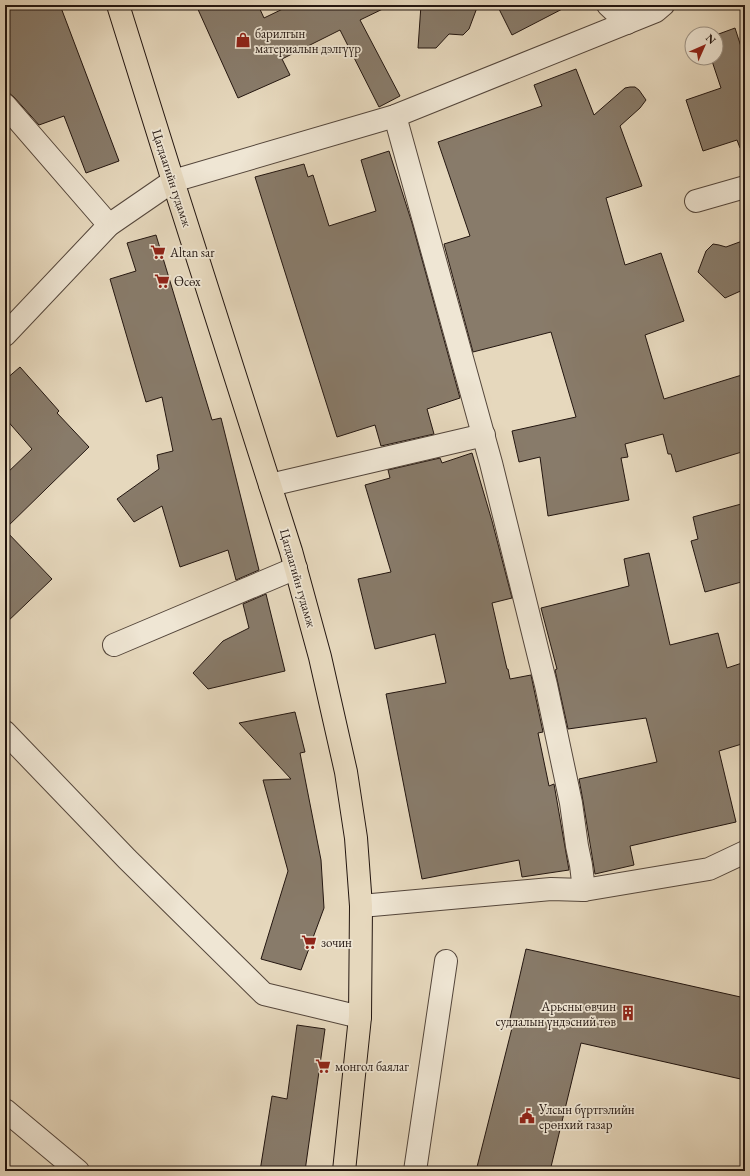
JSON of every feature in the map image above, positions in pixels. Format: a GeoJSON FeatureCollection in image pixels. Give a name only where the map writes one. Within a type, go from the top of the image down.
{"type":"FeatureCollection","features":[{"type":"Feature","properties":{"kind":"main road","name":"Цагдаагийн гудамж"},"geometry":{"type":"LineString","coordinates":[[118,5],[296,568],[320,657],[346,772],[356,838],[361,906],[360,1017],[344,1171]]}},
{"type":"Feature","properties":{"kind":"street"},"geometry":{"type":"LineString","coordinates":[[608,5],[627,23]]}},
{"type":"Feature","properties":{"kind":"street"},"geometry":{"type":"LineString","coordinates":[[5,335],[109,225],[173,182],[395,116],[656,12],[663,5]]}},
{"type":"Feature","properties":{"kind":"street"},"geometry":{"type":"LineString","coordinates":[[5,105],[109,225]]}},
{"type":"Feature","properties":{"kind":"street"},"geometry":{"type":"LineString","coordinates":[[395,116],[484,435],[546,685],[571,802],[584,890]]}},
{"type":"Feature","properties":{"kind":"street"},"geometry":{"type":"LineString","coordinates":[[696,201],[745,187]]}},
{"type":"Feature","properties":{"kind":"street"},"geometry":{"type":"LineString","coordinates":[[270,485],[484,435]]}},
{"type":"Feature","properties":{"kind":"street"},"geometry":{"type":"LineString","coordinates":[[114,644],[296,568]]}},
{"type":"Feature","properties":{"kind":"street"},"geometry":{"type":"LineString","coordinates":[[5,732],[127,859],[264,994],[360,1017]]}},
{"type":"Feature","properties":{"kind":"street"},"geometry":{"type":"LineString","coordinates":[[361,906],[551,889],[584,890],[709,869],[744,848]]}},
{"type":"Feature","properties":{"kind":"street"},"geometry":{"type":"LineString","coordinates":[[415,1171],[446,961]]}},
{"type":"Feature","properties":{"kind":"street"},"geometry":{"type":"LineString","coordinates":[[5,1110],[78,1171]]}},
{"type":"Feature","properties":{"kind":"building"},"geometry":{"type":"Polygon","coordinates":[[[5,5],[60,5],[119,161],[86,173],[64,116],[39,125],[14,97],[9,93],[6,93],[5,5]]]}},
{"type":"Feature","properties":{"kind":"building"},"geometry":{"type":"Polygon","coordinates":[[[196,5],[258,5],[264,18],[291,5],[391,5],[360,20],[400,96],[379,107],[340,30],[282,59],[290,75],[238,98],[196,5]]]}},
{"type":"Feature","properties":{"kind":"building"},"geometry":{"type":"Polygon","coordinates":[[[421,5],[478,5],[469,29],[463,35],[449,34],[436,48],[418,48],[421,5]]]}},
{"type":"Feature","properties":{"kind":"building"},"geometry":{"type":"Polygon","coordinates":[[[497,5],[570,5],[512,35],[497,5]]]}},
{"type":"Feature","properties":{"kind":"building"},"geometry":{"type":"Polygon","coordinates":[[[735,28],[745,59],[745,147],[740,148],[737,140],[703,151],[686,100],[721,88],[714,66],[724,66],[724,32],[735,28]]]}},
{"type":"Feature","properties":{"kind":"building"},"geometry":{"type":"Polygon","coordinates":[[[576,69],[594,115],[625,88],[635,87],[646,100],[640,108],[620,126],[642,186],[606,198],[625,265],[661,253],[684,321],[645,335],[664,399],[745,374],[745,451],[676,472],[671,454],[668,454],[663,434],[625,444],[628,457],[621,458],[629,500],[548,516],[540,457],[519,462],[512,431],[576,417],[551,332],[473,352],[444,244],[470,236],[438,142],[542,106],[534,85],[576,69]]]}},
{"type":"Feature","properties":{"kind":"building"},"geometry":{"type":"Polygon","coordinates":[[[389,151],[412,223],[460,398],[427,409],[434,434],[381,446],[375,425],[337,437],[255,177],[304,164],[308,177],[313,175],[329,226],[376,211],[361,160],[389,151]]]}},
{"type":"Feature","properties":{"kind":"building"},"geometry":{"type":"Polygon","coordinates":[[[156,235],[212,420],[221,418],[259,570],[236,580],[228,550],[180,567],[162,506],[134,522],[117,499],[159,469],[157,455],[173,451],[162,397],[146,402],[110,279],[136,271],[127,243],[156,235]]]}},
{"type":"Feature","properties":{"kind":"building"},"geometry":{"type":"Polygon","coordinates":[[[745,240],[745,289],[725,298],[698,272],[706,251],[713,244],[726,247],[745,240]]]}},
{"type":"Feature","properties":{"kind":"building"},"geometry":{"type":"Polygon","coordinates":[[[20,367],[59,411],[57,413],[89,447],[5,529],[5,475],[32,449],[5,418],[5,380],[20,367]]]}},
{"type":"Feature","properties":{"kind":"building"},"geometry":{"type":"Polygon","coordinates":[[[472,453],[512,598],[492,603],[507,669],[510,679],[531,675],[543,732],[538,733],[549,786],[554,784],[569,870],[522,877],[519,860],[422,879],[386,694],[446,683],[435,634],[375,649],[358,579],[391,572],[365,485],[390,478],[388,470],[440,458],[442,463],[472,453]]]}},
{"type":"Feature","properties":{"kind":"building"},"geometry":{"type":"Polygon","coordinates":[[[745,503],[745,581],[705,592],[691,541],[698,539],[693,517],[745,503]]]}},
{"type":"Feature","properties":{"kind":"building"},"geometry":{"type":"Polygon","coordinates":[[[5,530],[52,579],[5,624],[5,530]]]}},
{"type":"Feature","properties":{"kind":"building"},"geometry":{"type":"Polygon","coordinates":[[[649,553],[670,645],[718,633],[727,668],[745,662],[745,743],[719,751],[736,822],[630,846],[634,865],[595,874],[579,779],[657,762],[646,718],[568,729],[555,670],[557,669],[541,608],[629,586],[624,559],[649,553]]]}},
{"type":"Feature","properties":{"kind":"building"},"geometry":{"type":"Polygon","coordinates":[[[266,594],[285,671],[208,689],[193,673],[223,641],[249,628],[243,604],[266,594]]]}},
{"type":"Feature","properties":{"kind":"building"},"geometry":{"type":"Polygon","coordinates":[[[295,712],[305,752],[300,753],[321,860],[324,908],[301,970],[261,959],[288,871],[263,780],[291,779],[239,723],[295,712]]]}},
{"type":"Feature","properties":{"kind":"building","name":"Арьсны өвчин судлалын үндэсний төв"},"geometry":{"type":"Polygon","coordinates":[[[526,949],[745,998],[745,1080],[581,1043],[550,1171],[476,1171],[512,1028],[508,1027],[526,949]]]}},
{"type":"Feature","properties":{"kind":"building"},"geometry":{"type":"Polygon","coordinates":[[[297,1025],[325,1029],[305,1171],[260,1171],[272,1096],[287,1099],[297,1025]]]}},
{"type":"Feature","properties":{"kind":"place","name":"барилгын материалын дэлгүүр"},"geometry":{"type":"Point","coordinates":[243,40]}},
{"type":"Feature","properties":{"kind":"place","name":"Altan sar"},"geometry":{"type":"Point","coordinates":[158,252]}},
{"type":"Feature","properties":{"kind":"place","name":"Өсөх"},"geometry":{"type":"Point","coordinates":[162,281]}},
{"type":"Feature","properties":{"kind":"place","name":"зочин"},"geometry":{"type":"Point","coordinates":[309,942]}},
{"type":"Feature","properties":{"kind":"place","name":"Арьсны өвчин судлалын үндэсний төв"},"geometry":{"type":"Point","coordinates":[628,1013]}},
{"type":"Feature","properties":{"kind":"place","name":"монгол баялаг"},"geometry":{"type":"Point","coordinates":[323,1066]}},
{"type":"Feature","properties":{"kind":"place","name":"Улсын бүртгэлийн ерөнхий газар"},"geometry":{"type":"Point","coordinates":[527,1116]}}]}
